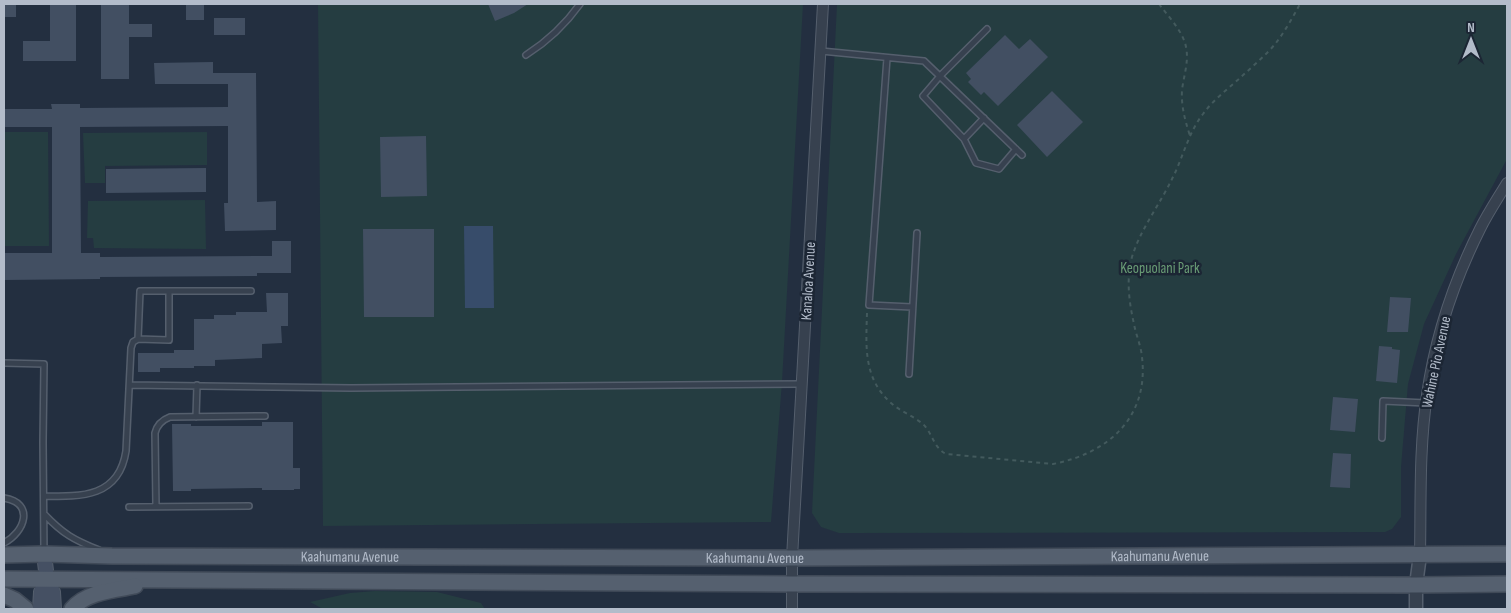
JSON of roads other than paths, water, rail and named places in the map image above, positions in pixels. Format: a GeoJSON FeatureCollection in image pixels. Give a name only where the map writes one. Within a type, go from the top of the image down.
{"type":"FeatureCollection","features":[{"type":"Feature","properties":{"kind":"main road"},"geometry":{"type":"LineString","coordinates":[[44,554],[48,579],[53,592],[54,609]]}},
{"type":"Feature","properties":{"kind":"main road","name":"Kaahumanu Avenue"},"geometry":{"type":"LineString","coordinates":[[4,555],[792,558],[1507,554]]}},
{"type":"Feature","properties":{"kind":"main road","name":"Kaahumanu Avenue"},"geometry":{"type":"LineString","coordinates":[[4,579],[792,584],[1507,584]]}},
{"type":"Feature","properties":{"kind":"main road"},"geometry":{"type":"LineString","coordinates":[[40,609],[41,592],[48,579]]}},
{"type":"Feature","properties":{"kind":"main road"},"geometry":{"type":"LineString","coordinates":[[72,609],[94,595],[165,580]]}},
{"type":"Feature","properties":{"kind":"main road"},"geometry":{"type":"LineString","coordinates":[[4,595],[15,600],[26,609]]}},
{"type":"Feature","properties":{"kind":"street","name":"Kanaloa Avenue"},"geometry":{"type":"LineString","coordinates":[[792,609],[792,558],[823,4]]}},
{"type":"Feature","properties":{"kind":"street","name":"Wahine Pio Avenue"},"geometry":{"type":"LineString","coordinates":[[1420,555],[1422,452],[1426,403],[1435,352],[1443,320],[1453,292],[1480,229],[1507,183]]}},
{"type":"Feature","properties":{"kind":"street"},"geometry":{"type":"LineString","coordinates":[[1416,609],[1416,585],[1420,555]]}},
{"type":"Feature","properties":{"kind":"lane"},"geometry":{"type":"LineString","coordinates":[[526,54],[542,45],[556,33],[580,4]]}},
{"type":"Feature","properties":{"kind":"lane"},"geometry":{"type":"LineString","coordinates":[[987,29],[940,76],[923,96],[964,139],[976,163],[999,169],[1016,149]]}},
{"type":"Feature","properties":{"kind":"lane"},"geometry":{"type":"LineString","coordinates":[[821,51],[924,61],[1022,155]]}},
{"type":"Feature","properties":{"kind":"lane"},"geometry":{"type":"LineString","coordinates":[[887,58],[869,304],[912,307]]}},
{"type":"Feature","properties":{"kind":"lane"},"geometry":{"type":"LineString","coordinates":[[964,139],[984,118]]}},
{"type":"Feature","properties":{"kind":"lane"},"geometry":{"type":"LineString","coordinates":[[909,374],[916,233]]}},
{"type":"Feature","properties":{"kind":"lane"},"geometry":{"type":"LineString","coordinates":[[138,339],[140,291],[251,291]]}},
{"type":"Feature","properties":{"kind":"lane"},"geometry":{"type":"LineString","coordinates":[[44,496],[80,496],[91,494],[107,486],[115,477],[125,456],[130,385],[130,348],[133,342],[138,339],[169,340],[170,291]]}},
{"type":"Feature","properties":{"kind":"lane"},"geometry":{"type":"LineString","coordinates":[[4,363],[44,364],[44,554]]}},
{"type":"Feature","properties":{"kind":"lane"},"geometry":{"type":"LineString","coordinates":[[130,385],[360,388],[803,384]]}},
{"type":"Feature","properties":{"kind":"lane"},"geometry":{"type":"LineString","coordinates":[[196,417],[197,385]]}},
{"type":"Feature","properties":{"kind":"lane"},"geometry":{"type":"LineString","coordinates":[[1382,438],[1383,401],[1426,403]]}},
{"type":"Feature","properties":{"kind":"lane"},"geometry":{"type":"LineString","coordinates":[[156,507],[155,433],[162,422],[170,418],[265,416]]}},
{"type":"Feature","properties":{"kind":"lane"},"geometry":{"type":"LineString","coordinates":[[4,498],[9,498],[16,502],[22,508],[24,515],[22,525],[16,534],[4,543]]}},
{"type":"Feature","properties":{"kind":"lane"},"geometry":{"type":"LineString","coordinates":[[129,507],[249,506]]}},
{"type":"Feature","properties":{"kind":"lane"},"geometry":{"type":"LineString","coordinates":[[44,513],[64,533],[76,541],[112,556]]}},
{"type":"Feature","properties":{"kind":"water"},"geometry":{"type":"Polygon","coordinates":[[[464,226],[493,226],[494,308],[465,308],[464,226]]]}},
{"type":"Feature","properties":{"kind":"park label","name":"Keopuolani Park"},"geometry":{"type":"Point","coordinates":[1160,268]}}]}
